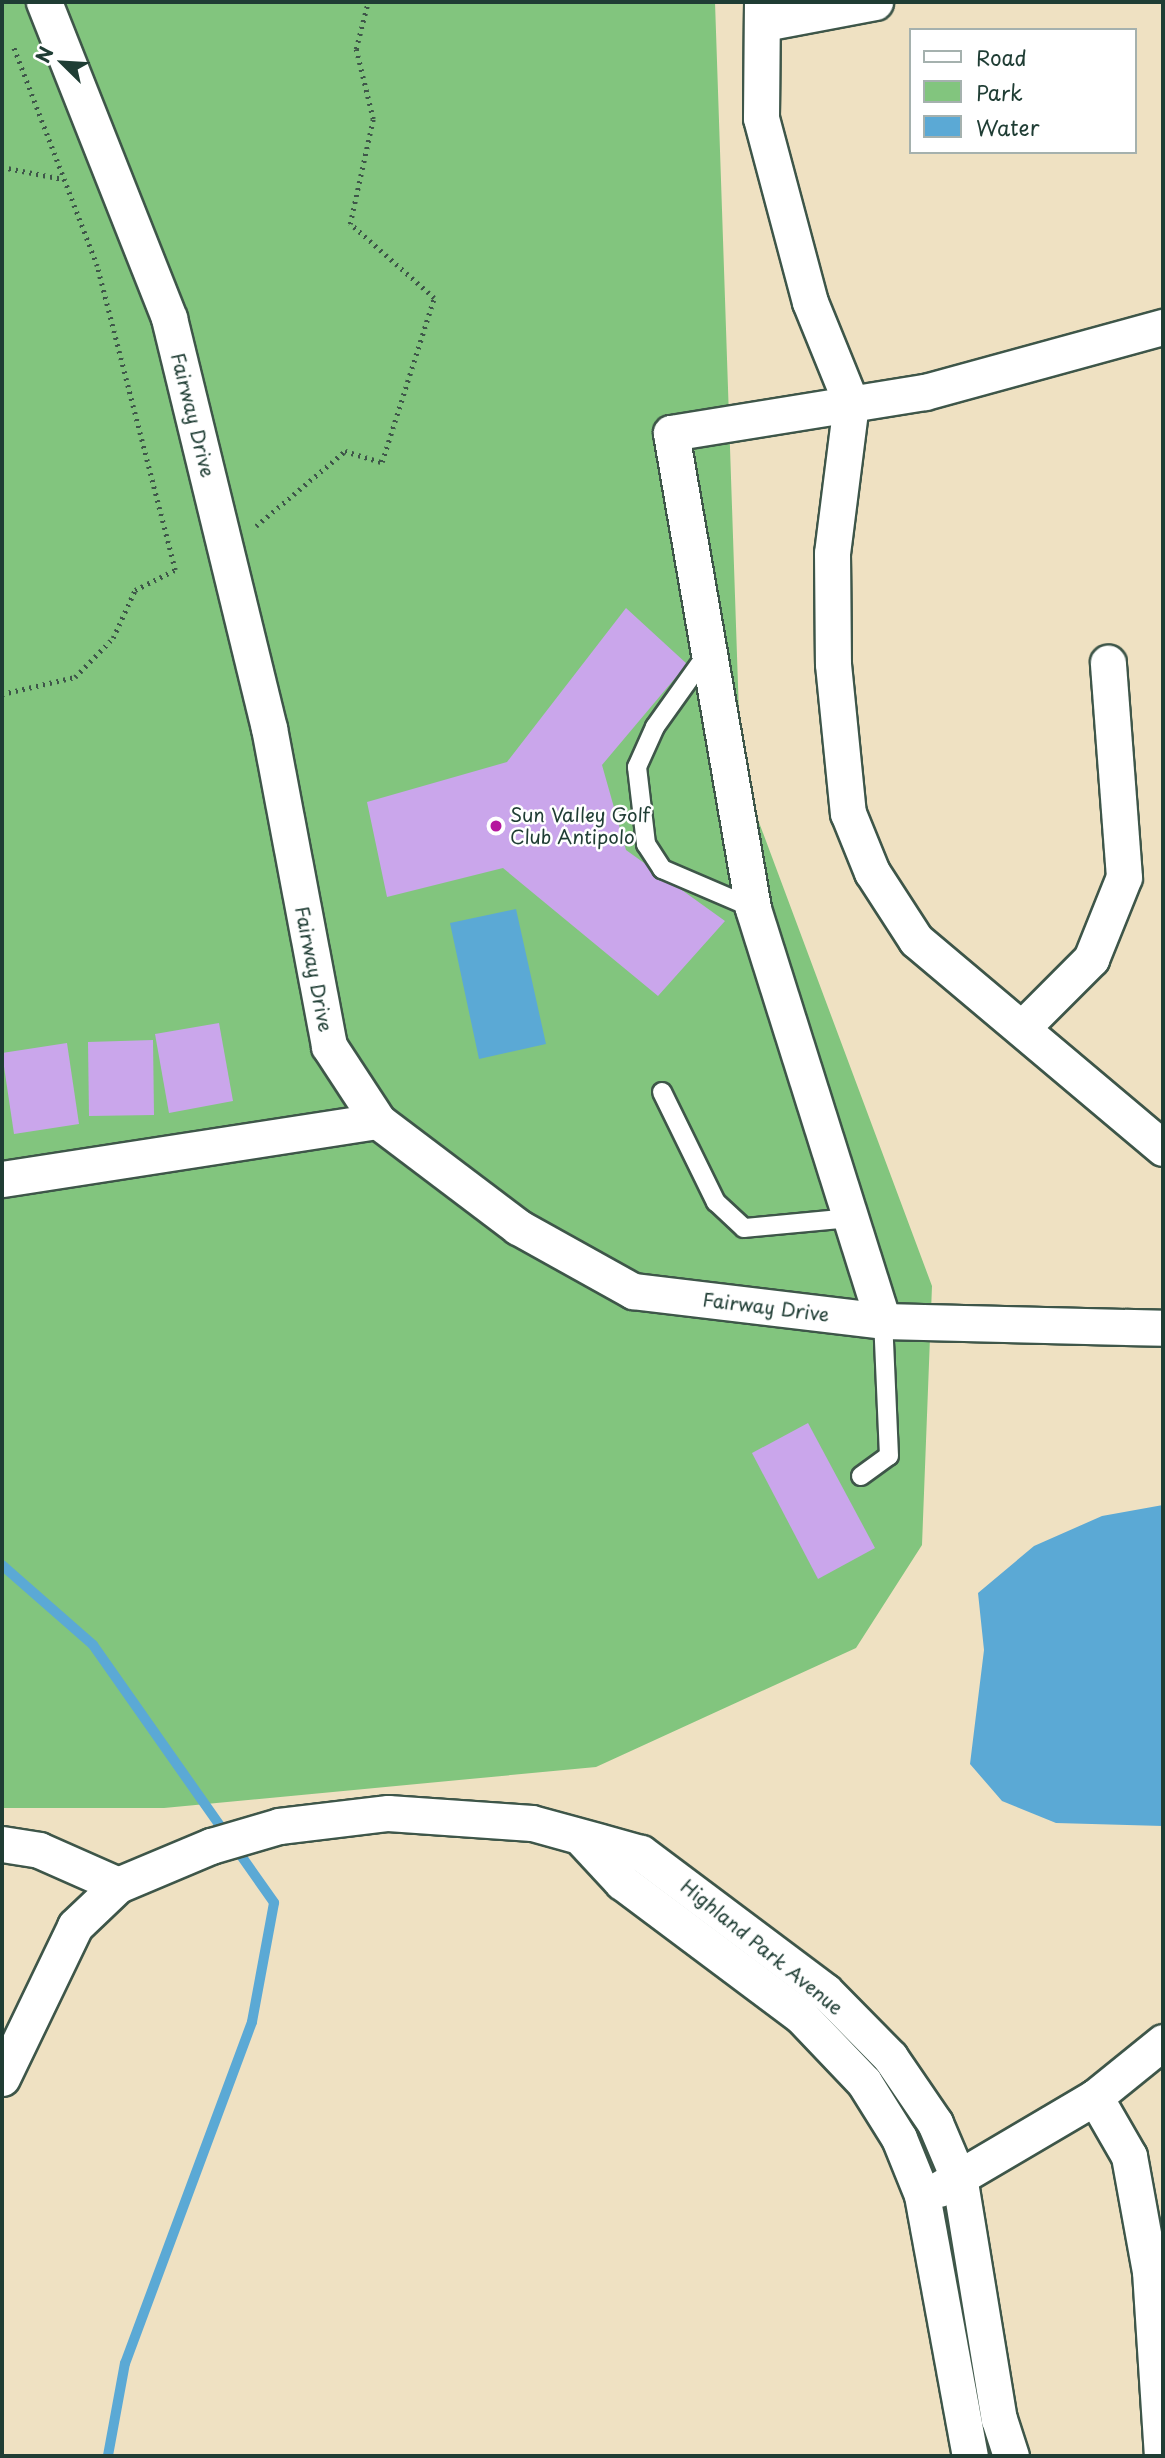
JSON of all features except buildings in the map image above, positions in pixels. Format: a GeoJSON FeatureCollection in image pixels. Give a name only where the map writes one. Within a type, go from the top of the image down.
{"type":"FeatureCollection","features":[{"type":"Feature","properties":{"kind":"street","name":"Fairway Drive"},"geometry":{"type":"LineString","coordinates":[[44,2],[169,318],[269,728],[329,1046],[378,1121],[518,1227],[633,1291],[883,1321],[1163,1328]]}},
{"type":"Feature","properties":{"kind":"street"},"geometry":{"type":"LineString","coordinates":[[875,2],[763,12],[761,118],[810,302],[851,403],[832,553],[833,664],[848,813],[872,872],[916,940],[1163,1149]]}},
{"type":"Feature","properties":{"kind":"street"},"geometry":{"type":"LineString","coordinates":[[883,1321],[753,908],[671,433],[925,392],[1163,327]]}},
{"type":"Feature","properties":{"kind":"street"},"geometry":{"type":"LineString","coordinates":[[1022,1028],[1091,959],[1124,877],[1108,663]]}},
{"type":"Feature","properties":{"kind":"street"},"geometry":{"type":"LineString","coordinates":[[2,1179],[378,1121]]}},
{"type":"Feature","properties":{"kind":"street","name":"Highland Park Avenue"},"geometry":{"type":"LineString","coordinates":[[118,1885],[211,1846],[279,1826],[388,1813],[472,1814],[641,1853],[825,1992],[890,2057],[935,2123],[960,2182],[999,2419],[1011,2456]]}},
{"type":"Feature","properties":{"kind":"street","name":"Highland Park Avenue"},"geometry":{"type":"LineString","coordinates":[[582,1839],[622,1882],[801,2016],[864,2082],[899,2138],[922,2195],[970,2456]]}},
{"type":"Feature","properties":{"kind":"street"},"geometry":{"type":"LineString","coordinates":[[2,1844],[80,1864],[118,1885],[75,1926],[45,1977],[2,2078]]}},
{"type":"Feature","properties":{"kind":"street"},"geometry":{"type":"LineString","coordinates":[[922,2195],[960,2182],[1095,2097],[1163,2042]]}},
{"type":"Feature","properties":{"kind":"street"},"geometry":{"type":"LineString","coordinates":[[1095,2097],[1129,2156],[1150,2271],[1162,2456]]}},
{"type":"Feature","properties":{"kind":"lane"},"geometry":{"type":"LineString","coordinates":[[709,652],[655,727],[637,767],[646,844],[662,869],[753,908]]}},
{"type":"Feature","properties":{"kind":"lane"},"geometry":{"type":"LineString","coordinates":[[662,1092],[716,1202],[744,1228],[850,1218]]}},
{"type":"Feature","properties":{"kind":"lane"},"geometry":{"type":"LineString","coordinates":[[861,1476],[889,1456],[883,1321]]}},
{"type":"Feature","properties":{"kind":"path"},"geometry":{"type":"LineString","coordinates":[[246,534],[345,451],[382,462],[434,298],[350,224],[373,119],[356,49],[368,2]]}},
{"type":"Feature","properties":{"kind":"path"},"geometry":{"type":"LineString","coordinates":[[2,694],[75,677],[113,638],[135,590],[175,570],[97,267],[13,46]]}},
{"type":"Feature","properties":{"kind":"path"},"geometry":{"type":"LineString","coordinates":[[2,167],[64,179]]}},
{"type":"Feature","properties":{"kind":"green space"},"geometry":{"type":"Polygon","coordinates":[[[2,2],[715,2],[741,774],[932,1286],[922,1545],[856,1648],[596,1767],[164,1808],[2,1808],[2,2]]]}},
{"type":"Feature","properties":{"kind":"water"},"geometry":{"type":"Polygon","coordinates":[[[516,909],[546,1044],[479,1059],[450,923],[516,909]]]}},
{"type":"Feature","properties":{"kind":"water"},"geometry":{"type":"Polygon","coordinates":[[[1163,1505],[1163,1826],[1056,1823],[1002,1801],[970,1764],[984,1650],[978,1593],[1034,1546],[1102,1516],[1163,1505]]]}},
{"type":"Feature","properties":{"kind":"waterway"},"geometry":{"type":"LineString","coordinates":[[2,1565],[93,1645],[274,1903],[252,2022],[125,2363],[108,2456]]}},
{"type":"Feature","properties":{"kind":"place","name":"Sun Valley Golf Club Antipolo"},"geometry":{"type":"Point","coordinates":[496,826]}}]}
